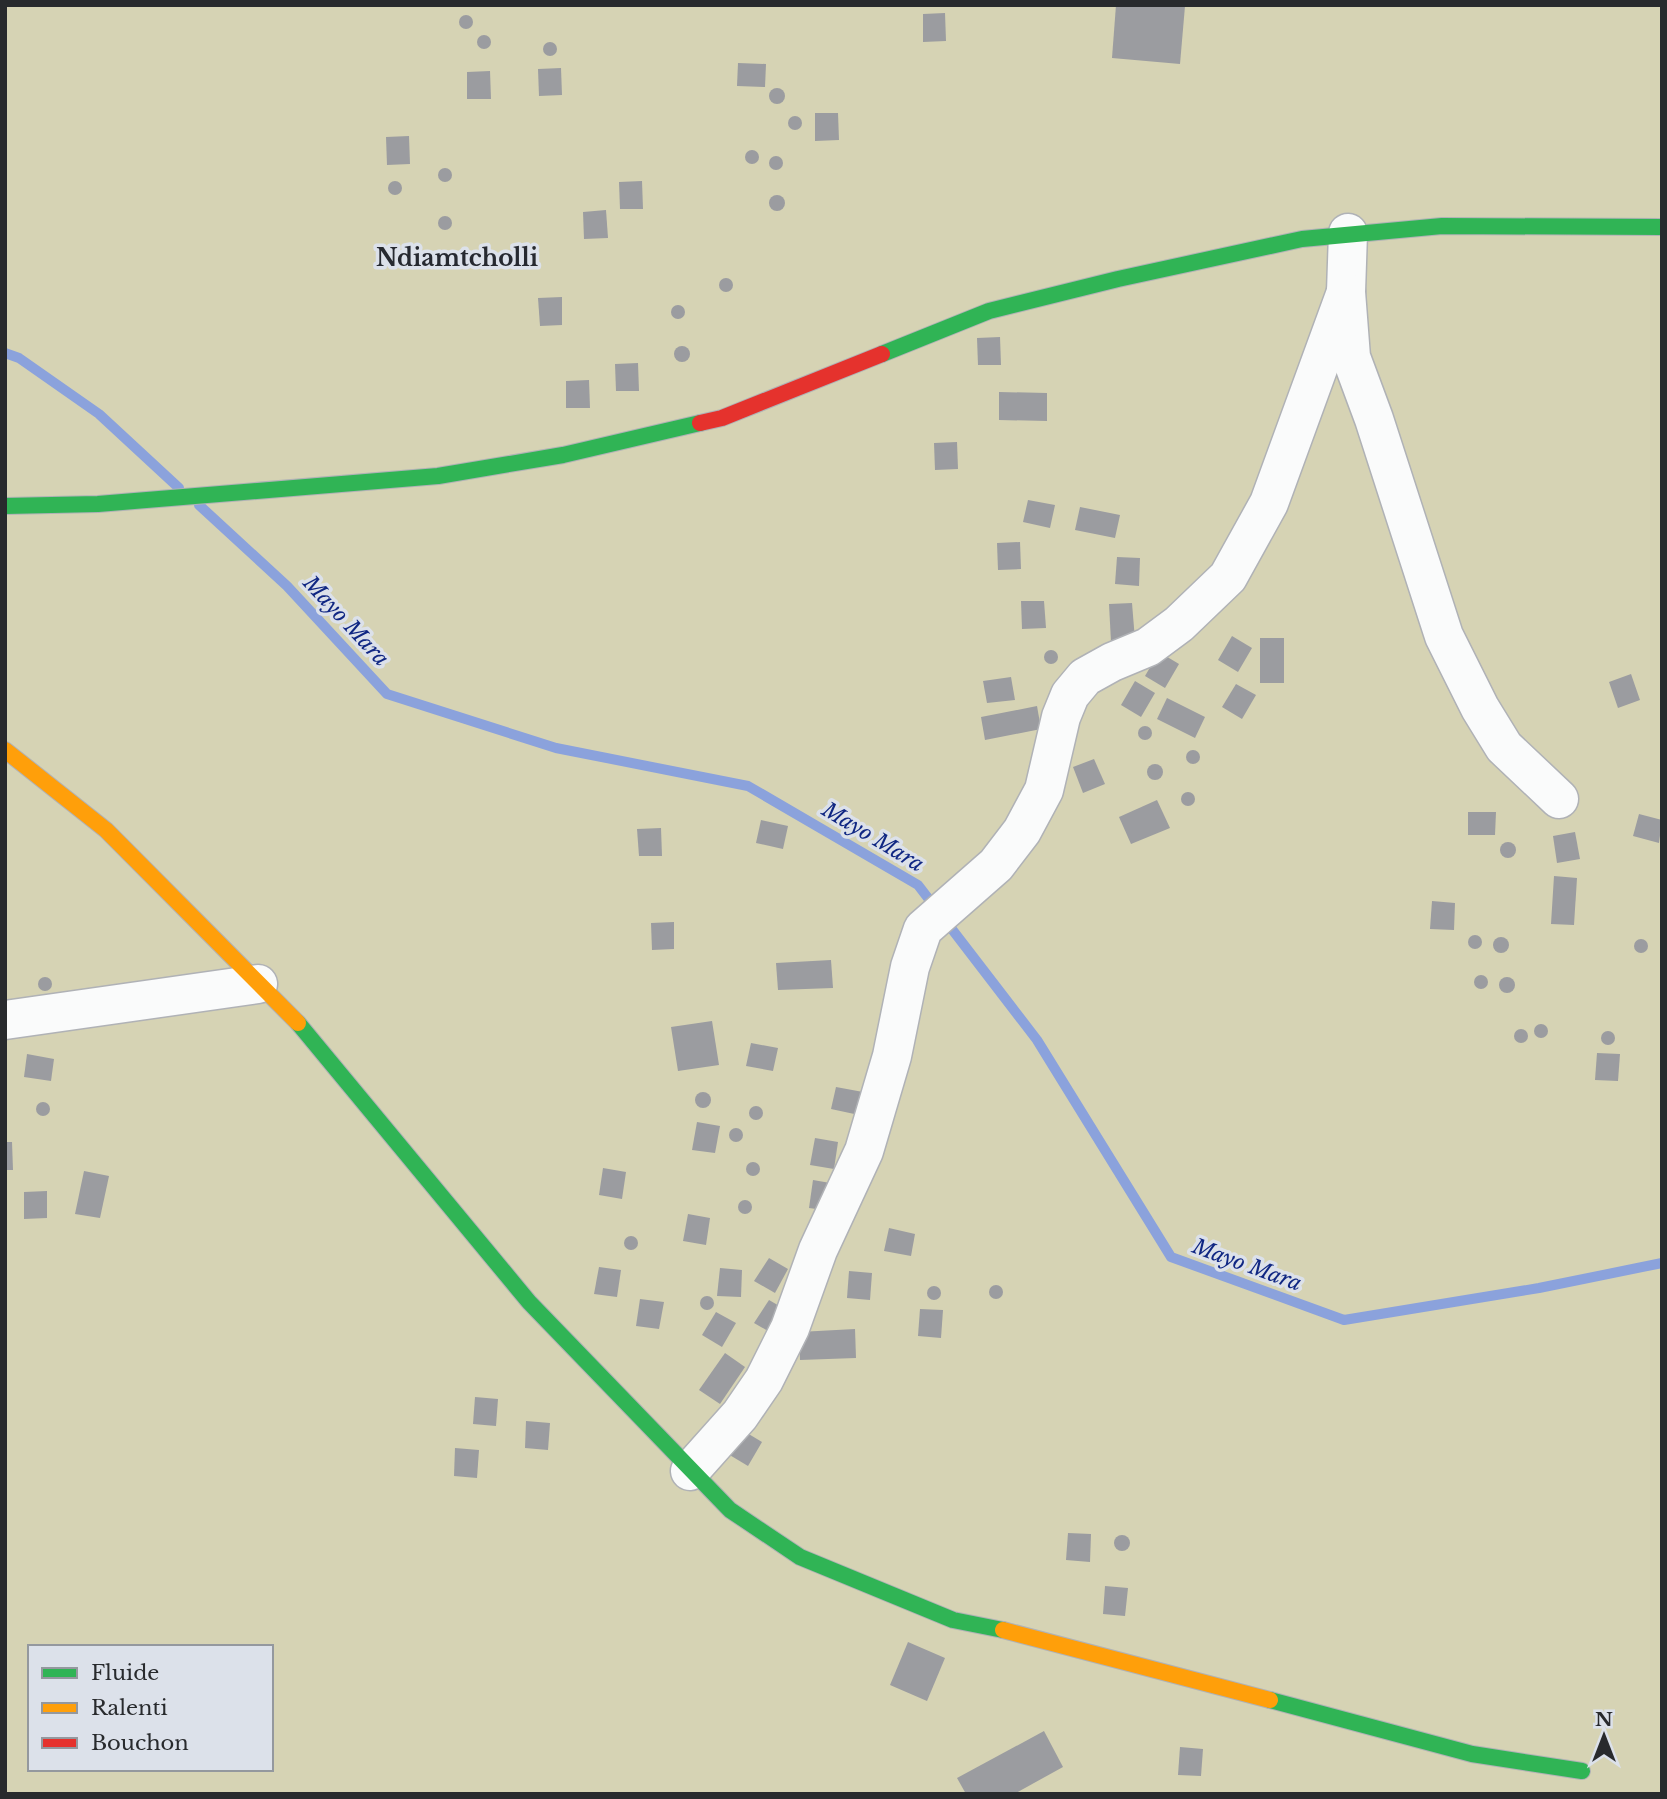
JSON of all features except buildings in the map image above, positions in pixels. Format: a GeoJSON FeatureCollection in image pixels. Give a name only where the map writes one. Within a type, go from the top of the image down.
{"type":"FeatureCollection","features":[{"type":"Feature","properties":{"kind":"street"},"geometry":{"type":"LineString","coordinates":[[5,506],[98,504],[438,476],[563,455],[722,418],[989,311],[1118,279],[1302,239],[1442,226],[1662,228]]}},
{"type":"Feature","properties":{"kind":"street"},"geometry":{"type":"LineString","coordinates":[[1348,233],[1346,292],[1351,357],[1374,419],[1444,636],[1480,708],[1504,747],[1559,799]]}},
{"type":"Feature","properties":{"kind":"street"},"geometry":{"type":"LineString","coordinates":[[690,1471],[740,1415],[764,1380],[790,1328],[818,1250],[864,1151],[892,1056],[910,967],[923,929],[996,865],[1022,831],[1044,790],[1061,717],[1070,695],[1085,677],[1148,647],[1179,624],[1228,577],[1269,503],[1346,292]]}},
{"type":"Feature","properties":{"kind":"street"},"geometry":{"type":"LineString","coordinates":[[5,750],[106,830],[307,1033],[529,1302],[690,1471],[730,1510],[800,1558],[953,1620],[1032,1636],[1472,1754],[1582,1771]]}},
{"type":"Feature","properties":{"kind":"street"},"geometry":{"type":"LineString","coordinates":[[5,1020],[258,984]]}},
{"type":"Feature","properties":{"kind":"shaded area"},"geometry":{"type":"Polygon","coordinates":[[[5,5],[1662,5],[1662,1794],[5,1794],[5,5]]]}},
{"type":"Feature","properties":{"kind":"waterway","name":"Mayo Mara"},"geometry":{"type":"LineString","coordinates":[[5,353],[19,358],[99,414],[179,488]]}},
{"type":"Feature","properties":{"kind":"waterway","name":"Mayo Mara"},"geometry":{"type":"LineString","coordinates":[[199,505],[287,586],[387,694],[556,748],[748,786],[918,885],[1037,1040],[1171,1257],[1344,1320],[1539,1288],[1662,1263]]}},
{"type":"Feature","properties":{"kind":"traffic: fast"},"geometry":{"type":"LineString","coordinates":[[882,354],[989,311],[1118,279],[1302,239],[1442,226],[1662,227]]}},
{"type":"Feature","properties":{"kind":"traffic: fast"},"geometry":{"type":"LineString","coordinates":[[5,506],[98,504],[438,476],[563,455],[700,423]]}},
{"type":"Feature","properties":{"kind":"traffic: fast"},"geometry":{"type":"LineString","coordinates":[[298,1023],[529,1302],[730,1510],[800,1557],[953,1620],[1003,1630]]}},
{"type":"Feature","properties":{"kind":"traffic: fast"},"geometry":{"type":"LineString","coordinates":[[1270,1700],[1472,1754],[1582,1771]]}},
{"type":"Feature","properties":{"kind":"traffic: slow"},"geometry":{"type":"LineString","coordinates":[[5,750],[106,830],[298,1023]]}},
{"type":"Feature","properties":{"kind":"traffic: slow"},"geometry":{"type":"LineString","coordinates":[[1003,1630],[1270,1700]]}},
{"type":"Feature","properties":{"kind":"traffic: jam"},"geometry":{"type":"LineString","coordinates":[[700,423],[722,418],[882,354]]}},
{"type":"Feature","properties":{"kind":"district","name":"Ndiamtcholli"},"geometry":{"type":"Point","coordinates":[457,258]}}]}
